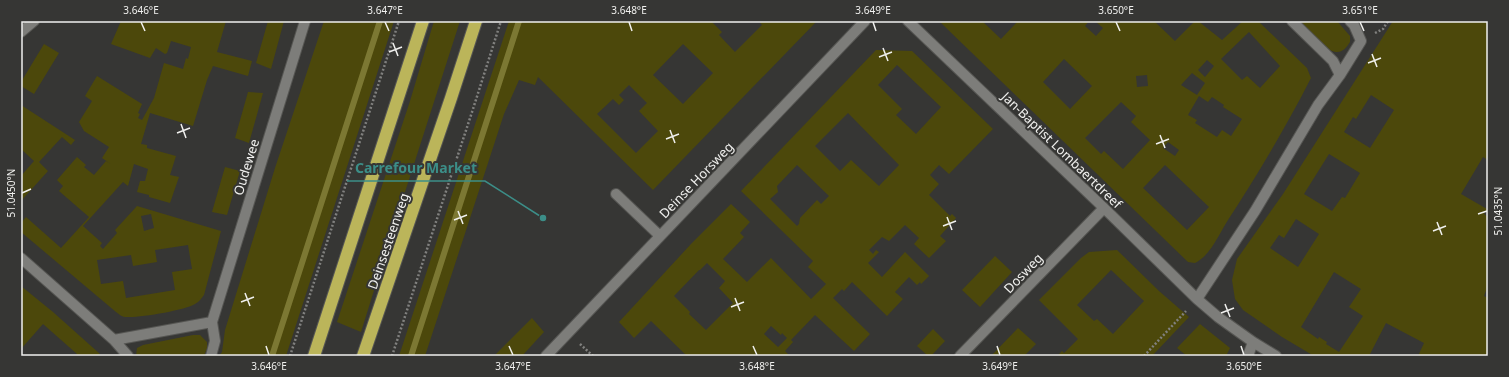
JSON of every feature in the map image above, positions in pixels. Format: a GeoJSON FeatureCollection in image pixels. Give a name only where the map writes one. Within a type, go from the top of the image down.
{"type":"FeatureCollection","features":[{"type":"Feature","properties":{"kind":"highway"},"geometry":{"type":"LineString","coordinates":[[314,356],[423,21]]}},
{"type":"Feature","properties":{"kind":"highway","name":"Deinsesteenweg"},"geometry":{"type":"LineString","coordinates":[[363,356],[476,21]]}},
{"type":"Feature","properties":{"kind":"street"},"geometry":{"type":"LineString","coordinates":[[21,32],[34,21]]}},
{"type":"Feature","properties":{"kind":"street","name":"Oudewee"},"geometry":{"type":"LineString","coordinates":[[211,356],[215,341],[212,322],[305,21]]}},
{"type":"Feature","properties":{"kind":"street","name":"Deinse Horsweg"},"geometry":{"type":"LineString","coordinates":[[546,356],[866,21]]}},
{"type":"Feature","properties":{"kind":"street","name":"Jan-Baptist Lombaertdreef"},"geometry":{"type":"LineString","coordinates":[[908,21],[1198,299],[1218,317],[1253,342],[1276,356]]}},
{"type":"Feature","properties":{"kind":"street"},"geometry":{"type":"LineString","coordinates":[[1292,21],[1333,61],[1340,75]]}},
{"type":"Feature","properties":{"kind":"street"},"geometry":{"type":"LineString","coordinates":[[1198,299],[1255,211],[1318,105],[1340,75],[1361,40],[1354,25],[1350,21]]}},
{"type":"Feature","properties":{"kind":"street"},"geometry":{"type":"LineString","coordinates":[[616,194],[660,236]]}},
{"type":"Feature","properties":{"kind":"street","name":"Dosweg"},"geometry":{"type":"LineString","coordinates":[[960,356],[1104,208]]}},
{"type":"Feature","properties":{"kind":"street"},"geometry":{"type":"LineString","coordinates":[[21,258],[114,340],[128,356]]}},
{"type":"Feature","properties":{"kind":"street"},"geometry":{"type":"LineString","coordinates":[[114,340],[212,322]]}},
{"type":"Feature","properties":{"kind":"street"},"geometry":{"type":"LineString","coordinates":[[1248,356],[1253,342]]}},
{"type":"Feature","properties":{"kind":"path"},"geometry":{"type":"LineString","coordinates":[[290,356],[399,21]]}},
{"type":"Feature","properties":{"kind":"path"},"geometry":{"type":"LineString","coordinates":[[392,356],[473,109],[500,21]]}},
{"type":"Feature","properties":{"kind":"path"},"geometry":{"type":"LineString","coordinates":[[1144,356],[1198,299]]}},
{"type":"Feature","properties":{"kind":"shaded area"},"geometry":{"type":"Polygon","coordinates":[[[121,21],[226,21],[217,52],[252,61],[248,76],[213,66],[207,80],[193,126],[150,113],[141,144],[147,145],[147,148],[176,156],[170,175],[179,177],[170,203],[137,192],[140,181],[145,181],[148,169],[134,164],[128,186],[123,182],[83,226],[102,243],[100,246],[103,249],[117,233],[115,230],[137,206],[221,231],[204,295],[196,303],[182,309],[141,316],[121,316],[21,232],[21,223],[26,217],[61,248],[89,217],[59,191],[63,186],[57,180],[77,157],[86,165],[84,167],[94,175],[106,161],[111,164],[102,158],[109,147],[84,131],[79,122],[92,101],[85,96],[97,76],[142,104],[138,113],[140,114],[138,118],[142,120],[154,98],[164,63],[183,69],[186,58],[188,59],[191,47],[171,41],[167,53],[165,54],[156,48],[150,58],[111,44],[121,21]],[[151,214],[141,216],[144,231],[154,228],[151,214]],[[188,245],[155,250],[157,262],[133,266],[131,255],[97,260],[101,284],[123,281],[126,298],[175,290],[172,272],[192,269],[188,245]]]}},
{"type":"Feature","properties":{"kind":"shaded area"},"geometry":{"type":"Polygon","coordinates":[[[268,21],[284,21],[271,69],[256,63],[268,21]]]}},
{"type":"Feature","properties":{"kind":"shaded area"},"geometry":{"type":"Polygon","coordinates":[[[324,21],[394,21],[286,356],[219,356],[222,352],[225,330],[275,168],[324,21]]]}},
{"type":"Feature","properties":{"kind":"shaded area"},"geometry":{"type":"Polygon","coordinates":[[[434,21],[460,21],[361,332],[337,322],[410,101],[434,21]]]}},
{"type":"Feature","properties":{"kind":"shaded area"},"geometry":{"type":"Polygon","coordinates":[[[509,21],[711,21],[722,32],[719,35],[735,52],[762,25],[759,21],[817,21],[653,190],[538,77],[535,85],[519,80],[504,114],[425,356],[399,356],[509,21]],[[683,44],[653,75],[683,104],[713,73],[683,44]],[[629,85],[619,95],[624,100],[619,105],[613,99],[597,114],[636,153],[658,131],[639,111],[647,103],[629,85]]]}},
{"type":"Feature","properties":{"kind":"shaded area"},"geometry":{"type":"Polygon","coordinates":[[[939,21],[982,21],[1001,39],[1018,21],[1089,21],[1085,26],[1096,36],[1103,28],[1095,21],[1154,21],[1175,41],[1195,21],[1198,21],[1222,40],[1243,21],[1258,21],[1307,68],[1311,78],[1282,132],[1218,238],[1206,255],[1201,259],[1195,263],[1188,262],[939,21]],[[1249,32],[1221,59],[1242,80],[1247,76],[1260,88],[1280,66],[1249,32]],[[1064,59],[1043,82],[1070,109],[1092,86],[1064,59]],[[1207,60],[1198,70],[1205,77],[1214,66],[1207,60]],[[1192,73],[1181,85],[1197,95],[1205,83],[1192,73]],[[1147,75],[1136,76],[1137,87],[1148,86],[1147,75]],[[1199,96],[1188,115],[1197,120],[1195,123],[1217,137],[1222,130],[1231,136],[1242,119],[1223,107],[1224,105],[1212,97],[1208,102],[1199,96]],[[1121,102],[1085,138],[1101,154],[1104,151],[1123,169],[1150,140],[1131,122],[1136,116],[1121,102]],[[1168,142],[1163,148],[1175,156],[1179,150],[1168,142]],[[1165,165],[1143,188],[1187,230],[1209,207],[1165,165]]]}},
{"type":"Feature","properties":{"kind":"shaded area"},"geometry":{"type":"Polygon","coordinates":[[[1299,21],[1337,21],[1350,36],[1350,42],[1342,51],[1337,52],[1330,50],[1299,21]]]}},
{"type":"Feature","properties":{"kind":"shaded area"},"geometry":{"type":"Polygon","coordinates":[[[1393,21],[1488,21],[1488,160],[1483,157],[1461,194],[1487,209],[1484,214],[1488,217],[1488,285],[1484,296],[1488,298],[1488,356],[1418,356],[1424,343],[1386,323],[1369,356],[1314,356],[1282,337],[1243,310],[1235,299],[1232,280],[1237,259],[1283,194],[1393,21]],[[1371,95],[1356,119],[1353,117],[1344,132],[1370,148],[1394,110],[1371,95]],[[1329,154],[1304,194],[1332,211],[1342,197],[1345,198],[1360,173],[1329,154]],[[1296,219],[1284,238],[1279,235],[1270,248],[1298,267],[1319,234],[1296,219]],[[1334,272],[1301,327],[1318,339],[1319,337],[1327,342],[1326,344],[1339,352],[1363,316],[1349,307],[1361,289],[1334,272]]]}},
{"type":"Feature","properties":{"kind":"shaded area"},"geometry":{"type":"Polygon","coordinates":[[[44,44],[59,53],[34,94],[21,86],[21,82],[44,44]]]}},
{"type":"Feature","properties":{"kind":"shaded area"},"geometry":{"type":"Polygon","coordinates":[[[876,50],[912,51],[993,129],[949,174],[939,165],[930,175],[939,184],[929,195],[950,216],[952,214],[956,218],[940,236],[946,241],[929,258],[914,244],[919,238],[905,225],[889,241],[882,237],[869,250],[873,254],[876,250],[879,252],[868,263],[882,277],[905,252],[929,276],[921,284],[920,282],[917,285],[909,277],[895,292],[903,299],[887,316],[852,282],[844,291],[842,289],[833,298],[870,334],[854,351],[815,315],[791,340],[793,342],[785,351],[790,356],[687,356],[651,321],[634,338],[619,322],[691,244],[731,204],[750,222],[740,233],[744,237],[723,259],[747,282],[771,258],[811,299],[826,284],[808,267],[813,261],[741,191],[876,50]],[[897,65],[878,85],[902,109],[896,115],[916,134],[941,107],[897,65]],[[848,113],[815,146],[840,171],[851,160],[879,186],[899,165],[848,113]],[[797,165],[777,186],[778,192],[770,199],[797,226],[800,218],[817,200],[821,204],[829,196],[797,165]],[[707,263],[674,296],[690,312],[689,314],[706,330],[733,303],[719,288],[725,281],[707,263]],[[771,326],[764,334],[778,347],[787,338],[771,326]]]}},
{"type":"Feature","properties":{"kind":"shaded area"},"geometry":{"type":"Polygon","coordinates":[[[248,92],[263,93],[249,143],[235,138],[248,92]]]}},
{"type":"Feature","properties":{"kind":"shaded area"},"geometry":{"type":"Polygon","coordinates":[[[21,105],[75,140],[71,145],[62,137],[39,162],[48,171],[21,201],[21,176],[34,161],[21,149],[21,105]]]}},
{"type":"Feature","properties":{"kind":"shaded area"},"geometry":{"type":"Polygon","coordinates":[[[225,167],[240,171],[227,215],[212,212],[225,167]]]}},
{"type":"Feature","properties":{"kind":"shaded area"},"geometry":{"type":"Polygon","coordinates":[[[1117,250],[1159,291],[1189,317],[1152,356],[1057,356],[1062,351],[1064,353],[1078,339],[1039,300],[1081,258],[1089,252],[1117,250]],[[1111,270],[1077,305],[1094,321],[1097,319],[1113,334],[1144,301],[1111,270]]]}},
{"type":"Feature","properties":{"kind":"shaded area"},"geometry":{"type":"Polygon","coordinates":[[[995,256],[1012,272],[980,307],[962,290],[995,256]]]}},
{"type":"Feature","properties":{"kind":"shaded area"},"geometry":{"type":"Polygon","coordinates":[[[21,286],[100,354],[98,356],[76,356],[77,354],[43,324],[21,349],[21,286]]]}},
{"type":"Feature","properties":{"kind":"shaded area"},"geometry":{"type":"Polygon","coordinates":[[[532,318],[544,332],[522,356],[494,356],[532,318]]]}},
{"type":"Feature","properties":{"kind":"shaded area"},"geometry":{"type":"Polygon","coordinates":[[[1200,324],[1230,348],[1226,356],[1187,356],[1177,348],[1200,324]]]}},
{"type":"Feature","properties":{"kind":"shaded area"},"geometry":{"type":"Polygon","coordinates":[[[1018,328],[1036,344],[1024,356],[991,356],[1018,328]]]}},
{"type":"Feature","properties":{"kind":"shaded area"},"geometry":{"type":"Polygon","coordinates":[[[933,329],[945,341],[931,356],[928,356],[917,346],[933,329]]]}},
{"type":"Feature","properties":{"kind":"shaded area"},"geometry":{"type":"Polygon","coordinates":[[[193,335],[200,335],[207,342],[207,348],[204,356],[136,356],[137,348],[143,345],[193,335]]]}},
{"type":"Feature","properties":{"kind":"waterway"},"geometry":{"type":"LineString","coordinates":[[272,356],[380,21]]}},
{"type":"Feature","properties":{"kind":"waterway"},"geometry":{"type":"LineString","coordinates":[[411,356],[519,21]]}},
{"type":"Feature","properties":{"kind":"place","name":"Carrefour Market"},"geometry":{"type":"Point","coordinates":[543,218]}}]}
